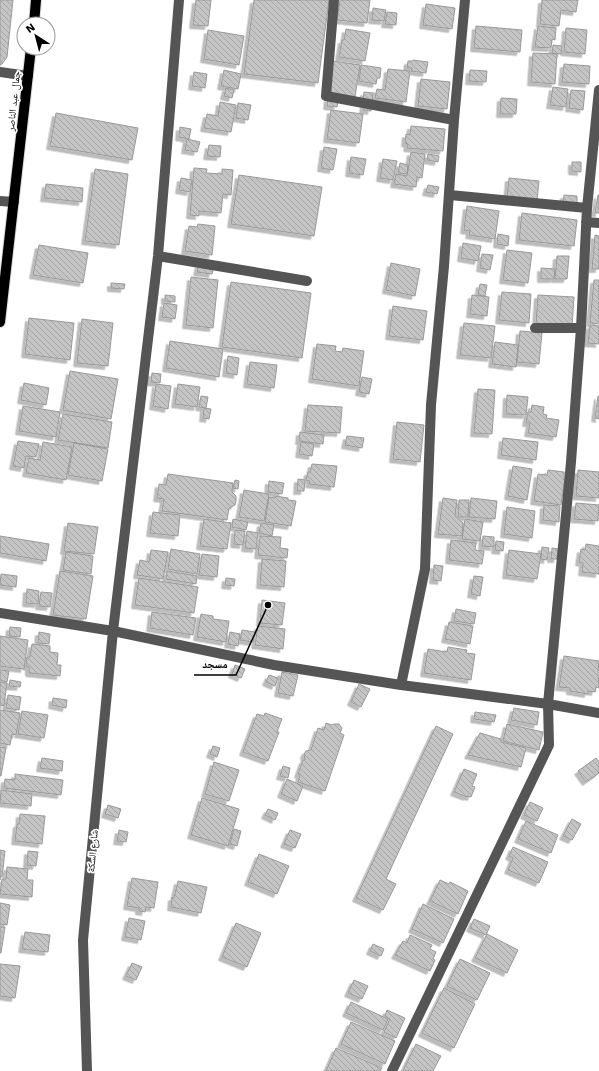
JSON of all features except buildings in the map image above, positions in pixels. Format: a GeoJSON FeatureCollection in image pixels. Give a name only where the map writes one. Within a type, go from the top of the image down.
{"type":"FeatureCollection","features":[{"type":"Feature","properties":{"kind":"main road"},"geometry":{"type":"LineString","coordinates":[[35,16],[36,0]]}},
{"type":"Feature","properties":{"kind":"main road","name":"جمال عبد الناصر"},"geometry":{"type":"LineString","coordinates":[[0,316],[30,56]]}},
{"type":"Feature","properties":{"kind":"street","name":"شارع السكة"},"geometry":{"type":"LineString","coordinates":[[87,1071],[83,940],[113,631],[158,256],[179,0]]}},
{"type":"Feature","properties":{"kind":"street"},"geometry":{"type":"LineString","coordinates":[[334,0],[326,96],[454,120]]}},
{"type":"Feature","properties":{"kind":"street"},"geometry":{"type":"LineString","coordinates":[[401,685],[425,569],[431,405],[450,195],[454,120],[465,0]]}},
{"type":"Feature","properties":{"kind":"street"},"geometry":{"type":"LineString","coordinates":[[0,72],[28,76]]}},
{"type":"Feature","properties":{"kind":"street"},"geometry":{"type":"LineString","coordinates":[[392,1071],[549,745],[548,704],[581,328],[587,208],[596,153],[599,90]]}},
{"type":"Feature","properties":{"kind":"street"},"geometry":{"type":"LineString","coordinates":[[450,195],[587,208]]}},
{"type":"Feature","properties":{"kind":"street"},"geometry":{"type":"LineString","coordinates":[[0,201],[14,202]]}},
{"type":"Feature","properties":{"kind":"street"},"geometry":{"type":"LineString","coordinates":[[586,222],[599,223]]}},
{"type":"Feature","properties":{"kind":"street"},"geometry":{"type":"LineString","coordinates":[[158,256],[307,281]]}},
{"type":"Feature","properties":{"kind":"street"},"geometry":{"type":"LineString","coordinates":[[535,328],[581,328]]}},
{"type":"Feature","properties":{"kind":"street"},"geometry":{"type":"LineString","coordinates":[[0,613],[113,631],[274,665],[401,685],[548,704],[599,713]]}},
{"type":"Feature","properties":{"kind":"place","name":"مسجد"},"geometry":{"type":"Point","coordinates":[268,605]}}]}
